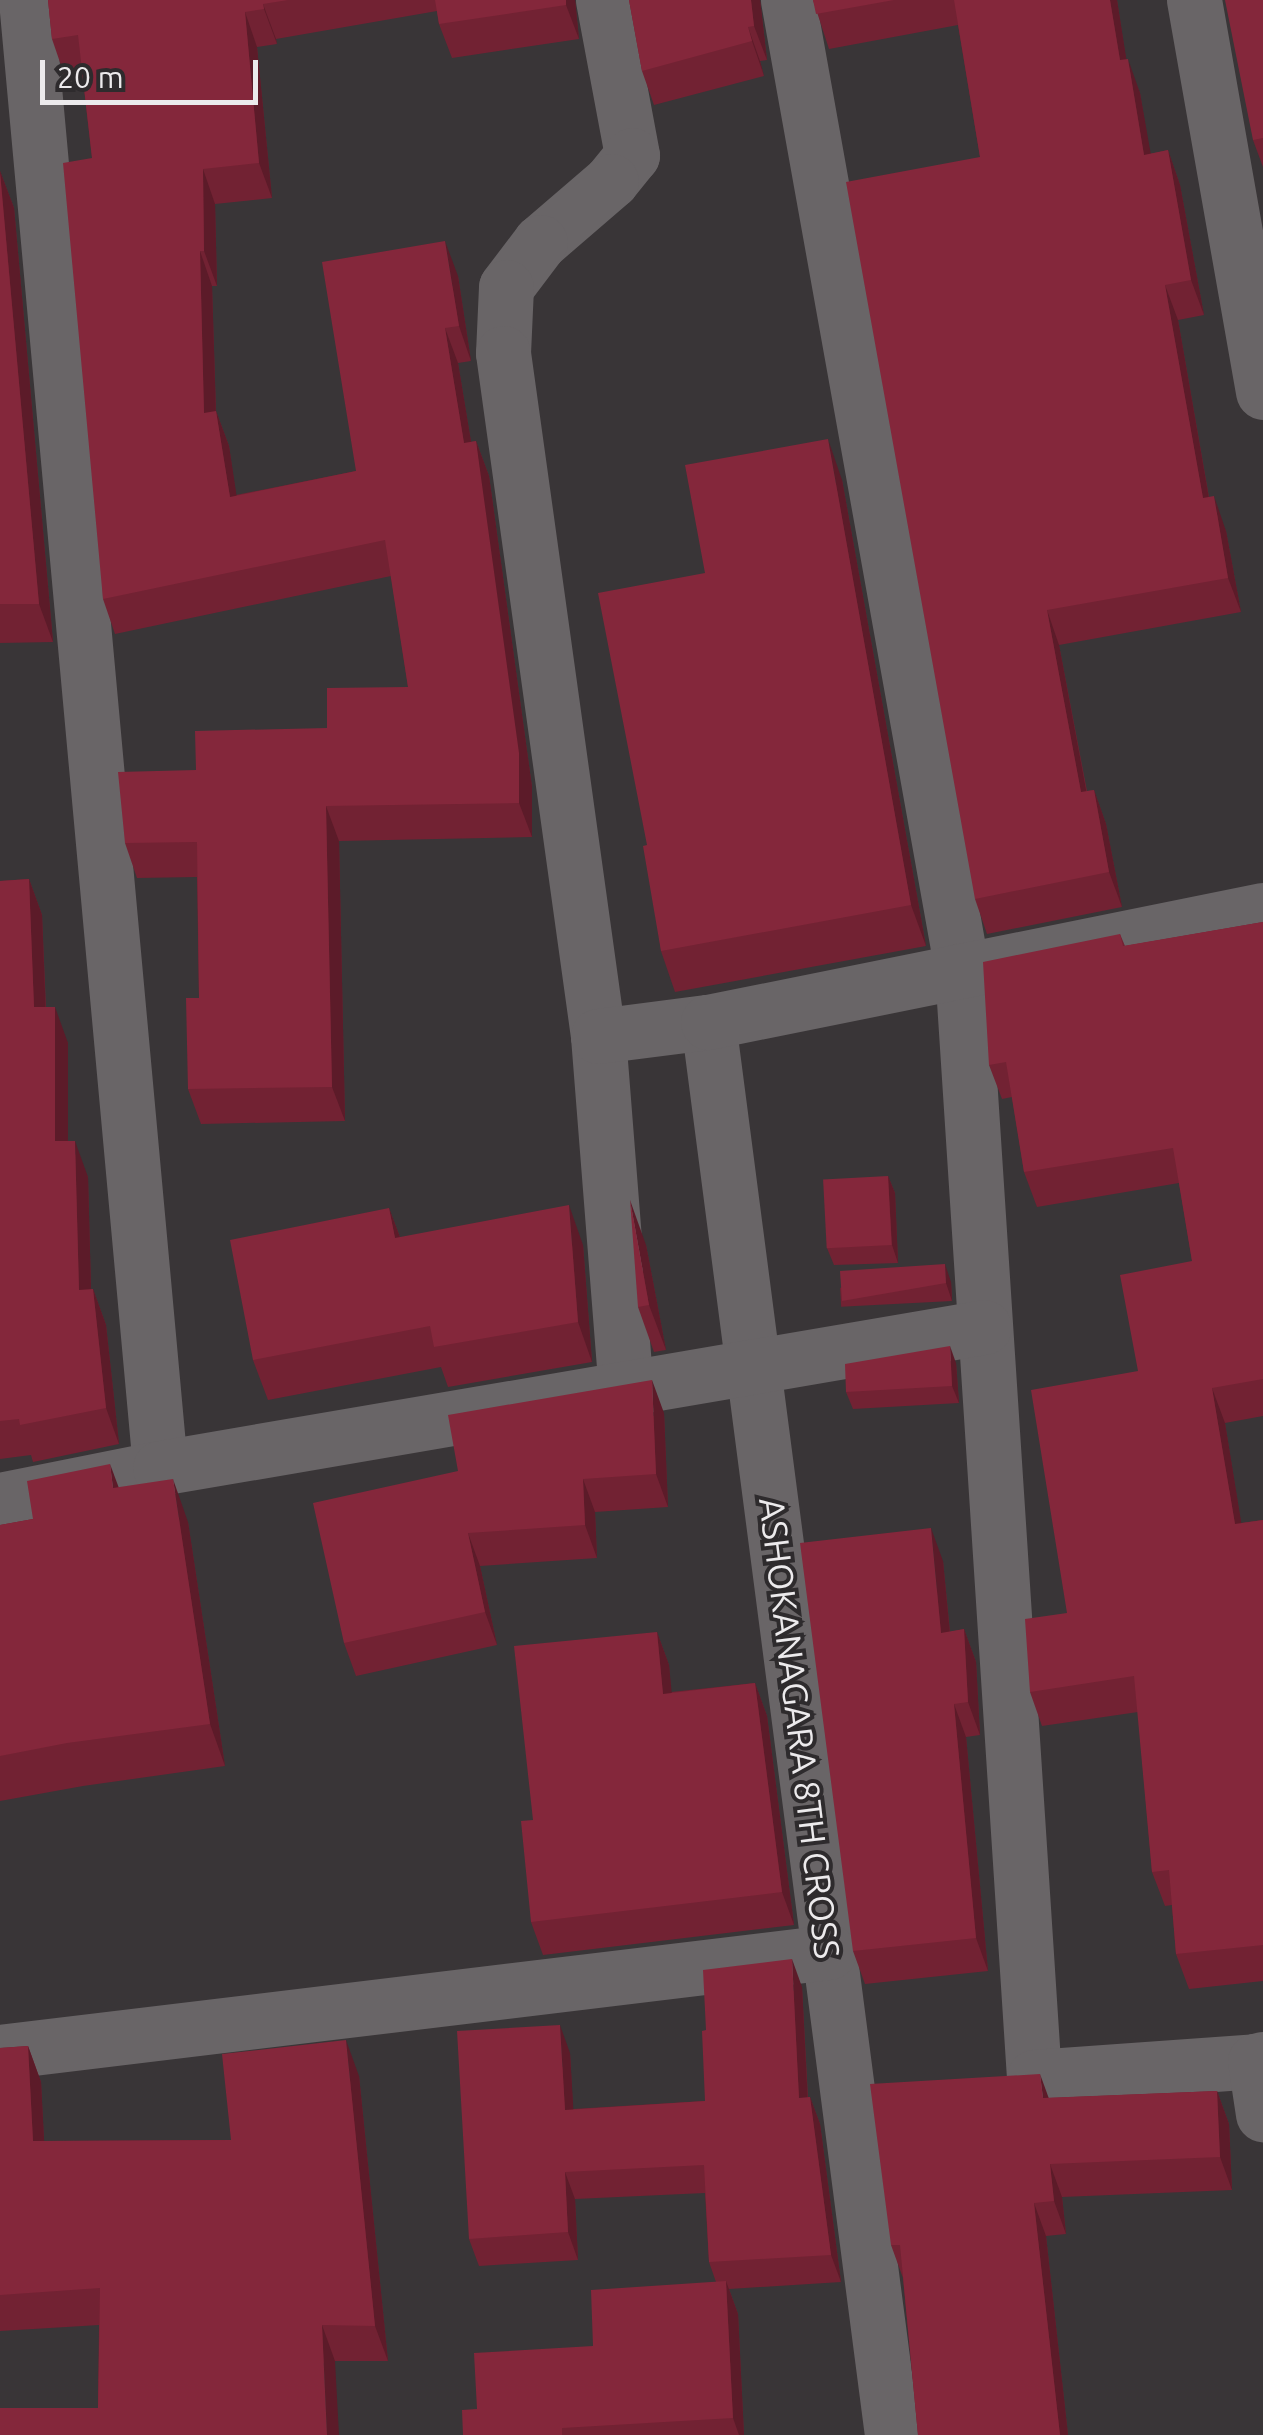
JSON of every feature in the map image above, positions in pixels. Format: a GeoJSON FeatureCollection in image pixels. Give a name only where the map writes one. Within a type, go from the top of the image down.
{"type":"FeatureCollection","features":[{"type":"Feature","properties":{"kind":"street"},"geometry":{"type":"LineString","coordinates":[[26,0],[160,1468]]}},
{"type":"Feature","properties":{"kind":"street"},"geometry":{"type":"LineString","coordinates":[[603,0],[632,155],[611,182],[540,242],[506,287],[503,353],[598,1036],[626,1390]]}},
{"type":"Feature","properties":{"kind":"street"},"geometry":{"type":"LineString","coordinates":[[788,0],[962,970],[1034,2078]]}},
{"type":"Feature","properties":{"kind":"street"},"geometry":{"type":"LineString","coordinates":[[1194,0],[1263,392]]}},
{"type":"Feature","properties":{"kind":"street"},"geometry":{"type":"LineString","coordinates":[[598,1036],[708,1022],[1263,910]]}},
{"type":"Feature","properties":{"kind":"street","name":"ASHOKANAGARA 8TH CROSS"},"geometry":{"type":"LineString","coordinates":[[708,1022],[892,2435]]}},
{"type":"Feature","properties":{"kind":"street"},"geometry":{"type":"LineString","coordinates":[[0,1500],[160,1468],[984,1327]]}},
{"type":"Feature","properties":{"kind":"street"},"geometry":{"type":"LineString","coordinates":[[0,2052],[829,1952]]}},
{"type":"Feature","properties":{"kind":"street"},"geometry":{"type":"LineString","coordinates":[[977,2080],[1259,2060],[1263,2114]]}},
{"type":"Feature","properties":{"kind":"street"},"geometry":{"type":"LineString","coordinates":[[846,2085],[902,2083]]}},
{"type":"Feature","properties":{"kind":"building"},"geometry":{"type":"Polygon","coordinates":[[[48,0],[288,0],[245,12],[259,163],[203,169],[204,251],[200,251],[204,413],[216,411],[230,497],[356,471],[322,262],[445,241],[459,326],[445,328],[464,443],[476,441],[519,753],[519,803],[326,806],[332,1087],[188,1089],[186,998],[199,998],[197,842],[125,843],[118,772],[196,770],[195,731],[327,728],[327,688],[408,687],[385,540],[103,599],[63,163],[92,158],[78,35],[52,39],[48,0]]]}},
{"type":"Feature","properties":{"kind":"building"},"geometry":{"type":"Polygon","coordinates":[[[435,0],[566,0],[566,5],[439,24],[435,0]]]}},
{"type":"Feature","properties":{"kind":"building"},"geometry":{"type":"Polygon","coordinates":[[[629,0],[751,0],[754,26],[748,27],[752,41],[642,71],[629,0]]]}},
{"type":"Feature","properties":{"kind":"building"},"geometry":{"type":"Polygon","coordinates":[[[813,0],[894,0],[816,14],[813,0]]]}},
{"type":"Feature","properties":{"kind":"building"},"geometry":{"type":"Polygon","coordinates":[[[954,0],[1110,0],[1120,60],[1128,59],[1144,155],[1168,150],[1191,280],[1165,285],[1203,498],[1214,496],[1228,578],[1047,610],[1081,792],[1094,790],[1109,872],[975,899],[846,182],[980,157],[954,0]]]}},
{"type":"Feature","properties":{"kind":"building"},"geometry":{"type":"Polygon","coordinates":[[[1225,0],[1263,0],[1263,138],[1253,140],[1225,0]]]}},
{"type":"Feature","properties":{"kind":"building"},"geometry":{"type":"Polygon","coordinates":[[[0,173],[39,604],[0,604],[0,173]]]}},
{"type":"Feature","properties":{"kind":"building"},"geometry":{"type":"Polygon","coordinates":[[[828,439],[911,905],[661,951],[643,846],[647,845],[598,593],[705,573],[685,465],[828,439]]]}},
{"type":"Feature","properties":{"kind":"building"},"geometry":{"type":"Polygon","coordinates":[[[29,879],[34,1007],[55,1007],[55,1141],[75,1141],[79,1290],[93,1289],[106,1408],[20,1425],[19,1419],[0,1421],[0,881],[29,879]]]}},
{"type":"Feature","properties":{"kind":"building"},"geometry":{"type":"Polygon","coordinates":[[[1263,922],[1263,1379],[1212,1388],[1235,1524],[1263,1520],[1263,1945],[1176,1954],[1169,1870],[1152,1872],[1134,1676],[1030,1692],[1025,1619],[1067,1613],[1031,1390],[1138,1371],[1120,1275],[1192,1261],[1173,1148],[1024,1172],[1006,1062],[989,1065],[983,962],[1120,934],[1123,946],[1263,922]]]}},
{"type":"Feature","properties":{"kind":"building"},"geometry":{"type":"Polygon","coordinates":[[[888,1176],[892,1245],[827,1248],[823,1179],[888,1176]]]}},
{"type":"Feature","properties":{"kind":"building"},"geometry":{"type":"Polygon","coordinates":[[[630,1200],[649,1305],[638,1307],[630,1200]]]}},
{"type":"Feature","properties":{"kind":"building"},"geometry":{"type":"Polygon","coordinates":[[[569,1205],[578,1322],[434,1347],[430,1326],[253,1360],[230,1240],[389,1208],[395,1238],[569,1205]]]}},
{"type":"Feature","properties":{"kind":"building"},"geometry":{"type":"Polygon","coordinates":[[[945,1264],[946,1283],[842,1301],[840,1271],[945,1264]]]}},
{"type":"Feature","properties":{"kind":"building"},"geometry":{"type":"Polygon","coordinates":[[[950,1346],[952,1386],[846,1392],[845,1364],[950,1346]]]}},
{"type":"Feature","properties":{"kind":"building"},"geometry":{"type":"Polygon","coordinates":[[[652,1380],[656,1474],[583,1479],[585,1525],[468,1533],[485,1612],[344,1643],[313,1503],[458,1471],[448,1415],[652,1380]]]}},
{"type":"Feature","properties":{"kind":"building"},"geometry":{"type":"Polygon","coordinates":[[[110,1464],[113,1488],[173,1479],[210,1724],[0,1756],[0,1525],[33,1519],[27,1481],[110,1464]]]}},
{"type":"Feature","properties":{"kind":"building"},"geometry":{"type":"Polygon","coordinates":[[[931,1528],[941,1633],[964,1629],[968,1702],[954,1704],[976,1938],[853,1951],[800,1543],[931,1528]]]}},
{"type":"Feature","properties":{"kind":"building"},"geometry":{"type":"Polygon","coordinates":[[[657,1632],[663,1694],[755,1683],[782,1892],[531,1922],[521,1821],[533,1820],[514,1646],[657,1632]]]}},
{"type":"Feature","properties":{"kind":"building"},"geometry":{"type":"Polygon","coordinates":[[[792,1959],[799,2098],[810,2097],[831,2255],[709,2262],[704,2165],[565,2172],[568,2232],[469,2239],[457,2031],[560,2025],[565,2110],[705,2101],[703,1970],[792,1959]]]}},
{"type":"Feature","properties":{"kind":"building"},"geometry":{"type":"Polygon","coordinates":[[[346,2040],[375,2326],[322,2325],[327,2435],[0,2435],[0,2408],[98,2408],[100,2288],[0,2295],[0,2048],[28,2046],[33,2141],[231,2140],[222,2054],[346,2040]]]}},
{"type":"Feature","properties":{"kind":"building"},"geometry":{"type":"Polygon","coordinates":[[[1040,2074],[1043,2098],[1217,2091],[1220,2157],[1050,2164],[1054,2201],[1034,2203],[1060,2435],[918,2435],[900,2245],[891,2245],[870,2084],[1040,2074]]]}},
{"type":"Feature","properties":{"kind":"building"},"geometry":{"type":"Polygon","coordinates":[[[726,2281],[733,2418],[562,2428],[562,2435],[463,2435],[462,2410],[477,2409],[474,2353],[593,2346],[591,2290],[726,2281]]]}}]}
